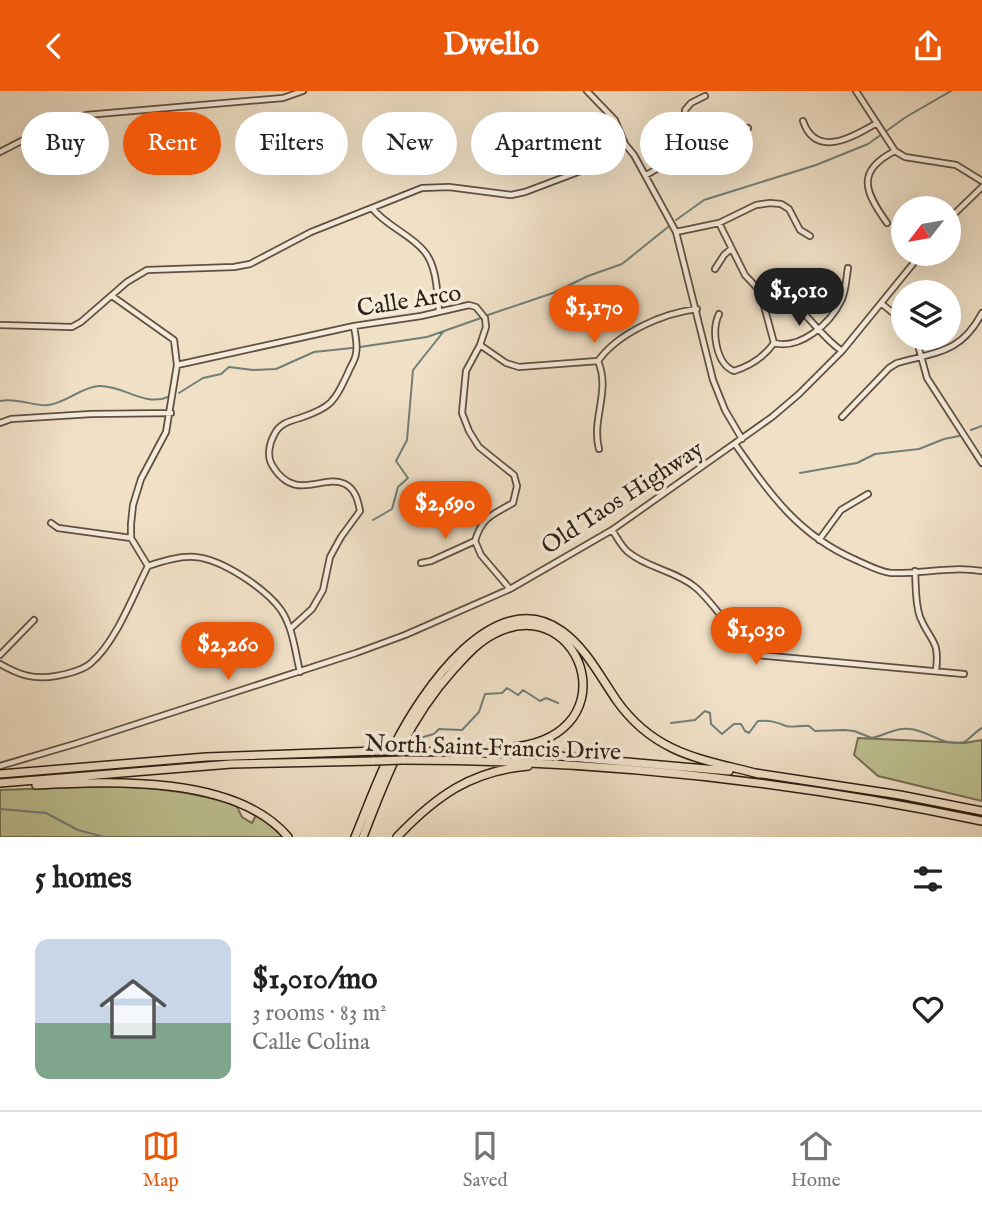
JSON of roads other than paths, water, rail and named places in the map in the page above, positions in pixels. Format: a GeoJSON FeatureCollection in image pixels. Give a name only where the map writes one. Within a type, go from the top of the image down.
{"type":"FeatureCollection","features":[{"type":"Feature","properties":{"kind":"highway"},"geometry":{"type":"LineString","coordinates":[[355,837],[395,744],[426,694],[468,646],[489,629],[509,620],[536,620],[563,631],[578,646],[628,715],[654,739],[691,756],[760,774]]}},
{"type":"Feature","properties":{"kind":"highway"},"geometry":{"type":"LineString","coordinates":[[363,837],[389,768],[407,734],[433,695],[469,653],[492,635],[509,627],[523,625],[550,631],[567,643],[579,662],[584,688],[577,712],[566,727],[548,739],[534,744],[460,752]]}},
{"type":"Feature","properties":{"kind":"highway","name":"North Saint Francis Drive"},"geometry":{"type":"LineString","coordinates":[[0,774],[219,756],[378,751],[460,752],[610,759],[760,774],[900,795],[982,811]]}},
{"type":"Feature","properties":{"kind":"highway","name":"North Saint Francis Drive"},"geometry":{"type":"LineString","coordinates":[[0,785],[231,764],[403,760],[553,764],[748,781],[837,793],[982,821]]}},
{"type":"Feature","properties":{"kind":"highway"},"geometry":{"type":"LineString","coordinates":[[397,837],[428,807],[466,782],[506,769],[553,764]]}},
{"type":"Feature","properties":{"kind":"highway"},"geometry":{"type":"LineString","coordinates":[[0,785],[104,783],[144,784],[179,789],[248,806],[273,822],[288,837]]}},
{"type":"Feature","properties":{"kind":"street"},"geometry":{"type":"LineString","coordinates":[[0,152],[33,135],[86,115],[283,98],[303,91]]}},
{"type":"Feature","properties":{"kind":"street"},"geometry":{"type":"LineString","coordinates":[[587,91],[607,112]]}},
{"type":"Feature","properties":{"kind":"street"},"geometry":{"type":"LineString","coordinates":[[856,91],[895,151],[905,157],[956,165],[982,181]]}},
{"type":"Feature","properties":{"kind":"street"},"geometry":{"type":"LineString","coordinates":[[685,112],[691,103],[705,96]]}},
{"type":"Feature","properties":{"kind":"street"},"geometry":{"type":"LineString","coordinates":[[803,121],[806,130],[821,142],[835,143],[878,125]]}},
{"type":"Feature","properties":{"kind":"street"},"geometry":{"type":"LineString","coordinates":[[626,145],[640,165]]}},
{"type":"Feature","properties":{"kind":"street"},"geometry":{"type":"LineString","coordinates":[[887,223],[870,197],[866,177],[878,159],[895,151]]}},
{"type":"Feature","properties":{"kind":"street"},"geometry":{"type":"LineString","coordinates":[[0,325],[72,327],[81,323],[127,282],[146,269],[234,267],[250,264],[311,232],[422,188],[449,187],[511,195],[570,175]]}},
{"type":"Feature","properties":{"kind":"street"},"geometry":{"type":"LineString","coordinates":[[646,175],[676,232],[713,380],[725,411],[742,439]]}},
{"type":"Feature","properties":{"kind":"street"},"geometry":{"type":"LineString","coordinates":[[961,208],[982,187]]}},
{"type":"Feature","properties":{"kind":"street"},"geometry":{"type":"LineString","coordinates":[[676,232],[719,223],[756,205],[781,204],[789,209],[800,230],[810,236]]}},
{"type":"Feature","properties":{"kind":"street"},"geometry":{"type":"LineString","coordinates":[[372,208],[380,218],[424,251],[435,279],[439,311]]}},
{"type":"Feature","properties":{"kind":"street"},"geometry":{"type":"LineString","coordinates":[[719,223],[745,275],[760,291],[774,343]]}},
{"type":"Feature","properties":{"kind":"street"},"geometry":{"type":"LineString","coordinates":[[715,269],[731,249]]}},
{"type":"Feature","properties":{"kind":"street","name":"Old Taos Highway"},"geometry":{"type":"LineString","coordinates":[[0,766],[300,672],[405,635],[510,589],[612,530],[742,439],[799,394],[842,351],[912,266]]}},
{"type":"Feature","properties":{"kind":"street"},"geometry":{"type":"LineString","coordinates":[[774,343],[794,344],[817,329],[835,311],[842,300],[848,268]]}},
{"type":"Feature","properties":{"kind":"street"},"geometry":{"type":"LineString","coordinates":[[760,291],[781,297],[798,307],[817,329],[842,351]]}},
{"type":"Feature","properties":{"kind":"street"},"geometry":{"type":"LineString","coordinates":[[112,296],[174,340],[177,365],[171,413],[166,432],[141,479],[133,505],[131,538],[148,566]]}},
{"type":"Feature","properties":{"kind":"street"},"geometry":{"type":"LineString","coordinates":[[882,304],[891,311]]}},
{"type":"Feature","properties":{"kind":"street","name":"Calle Arco"},"geometry":{"type":"LineString","coordinates":[[177,365],[354,326],[421,316],[469,305],[480,309],[486,327],[466,371],[463,413],[469,431],[479,447],[514,475],[517,486],[513,503],[485,519],[478,528],[475,541]]}},
{"type":"Feature","properties":{"kind":"street"},"geometry":{"type":"LineString","coordinates":[[598,362],[605,351],[637,329],[682,311],[697,309]]}},
{"type":"Feature","properties":{"kind":"street"},"geometry":{"type":"LineString","coordinates":[[842,417],[897,363],[946,350],[966,339],[982,313]]}},
{"type":"Feature","properties":{"kind":"street"},"geometry":{"type":"LineString","coordinates":[[719,314],[715,322],[716,331],[721,361],[726,368],[734,371],[743,368],[759,359],[774,343]]}},
{"type":"Feature","properties":{"kind":"street"},"geometry":{"type":"LineString","coordinates":[[290,629],[312,609],[323,590],[330,557],[360,511],[358,499],[346,484],[337,482],[307,486],[290,483],[276,472],[269,460],[270,446],[274,433],[285,422],[323,410],[335,401],[356,354],[354,326]]}},
{"type":"Feature","properties":{"kind":"street"},"geometry":{"type":"LineString","coordinates":[[480,345],[506,363],[519,367],[598,362]]}},
{"type":"Feature","properties":{"kind":"street"},"geometry":{"type":"LineString","coordinates":[[919,350],[933,389],[982,463]]}},
{"type":"Feature","properties":{"kind":"street"},"geometry":{"type":"LineString","coordinates":[[598,362],[604,388],[597,426],[596,439],[599,449]]}},
{"type":"Feature","properties":{"kind":"street"},"geometry":{"type":"LineString","coordinates":[[0,423],[11,419],[91,414],[171,413]]}},
{"type":"Feature","properties":{"kind":"street"},"geometry":{"type":"LineString","coordinates":[[735,444],[775,500],[795,521],[841,553],[888,573],[960,568],[982,571]]}},
{"type":"Feature","properties":{"kind":"street"},"geometry":{"type":"LineString","coordinates":[[819,540],[841,510],[868,494]]}},
{"type":"Feature","properties":{"kind":"street"},"geometry":{"type":"LineString","coordinates":[[51,523],[58,528],[131,538]]}},
{"type":"Feature","properties":{"kind":"street"},"geometry":{"type":"LineString","coordinates":[[612,530],[625,550],[636,558],[687,580],[697,588],[746,646],[758,655],[964,674]]}},
{"type":"Feature","properties":{"kind":"street"},"geometry":{"type":"LineString","coordinates":[[421,563],[475,541],[481,555],[510,589]]}},
{"type":"Feature","properties":{"kind":"street"},"geometry":{"type":"LineString","coordinates":[[0,664],[15,673],[38,679],[69,673],[90,664],[108,643],[148,566],[174,558],[194,557],[218,563],[268,596],[281,611],[290,629],[300,672]]}},
{"type":"Feature","properties":{"kind":"street"},"geometry":{"type":"LineString","coordinates":[[915,571],[920,618],[935,642],[938,654],[936,670]]}},
{"type":"Feature","properties":{"kind":"street"},"geometry":{"type":"LineString","coordinates":[[0,655],[34,620]]}},
{"type":"Feature","properties":{"kind":"waterway"},"geometry":{"type":"LineString","coordinates":[[676,220],[704,200],[816,165],[868,144],[906,117],[951,91]]}},
{"type":"Feature","properties":{"kind":"waterway"},"geometry":{"type":"LineString","coordinates":[[488,315],[553,293],[588,276],[622,264],[668,227]]}},
{"type":"Feature","properties":{"kind":"waterway"},"geometry":{"type":"LineString","coordinates":[[360,347],[427,337],[481,318]]}},
{"type":"Feature","properties":{"kind":"waterway"},"geometry":{"type":"LineString","coordinates":[[373,520],[392,509],[398,487],[408,478],[396,461],[407,440],[413,370],[444,331]]}},
{"type":"Feature","properties":{"kind":"waterway"},"geometry":{"type":"LineString","coordinates":[[179,393],[203,378],[221,374],[229,367],[276,369],[314,352],[352,348]]}},
{"type":"Feature","properties":{"kind":"waterway"},"geometry":{"type":"LineString","coordinates":[[0,401],[48,405],[99,386],[142,398],[168,397]]}},
{"type":"Feature","properties":{"kind":"waterway"},"geometry":{"type":"LineString","coordinates":[[971,430],[982,426]]}},
{"type":"Feature","properties":{"kind":"waterway"},"geometry":{"type":"LineString","coordinates":[[800,473],[857,463],[875,454],[919,449],[959,436]]}},
{"type":"Feature","properties":{"kind":"waterway"},"geometry":{"type":"LineString","coordinates":[[423,737],[434,734],[439,729],[462,730],[479,712],[485,694],[502,693],[507,688],[518,695],[523,690],[540,701],[546,698],[558,703]]}},
{"type":"Feature","properties":{"kind":"waterway"},"geometry":{"type":"LineString","coordinates":[[671,723],[695,720],[705,711],[710,713],[711,724],[722,734],[734,724],[741,724],[749,733],[758,721],[766,721],[788,727],[809,726],[815,731],[854,731],[872,738],[896,730],[910,729],[950,743],[964,742],[982,728]]}},
{"type":"Feature","properties":{"kind":"waterway"},"geometry":{"type":"LineString","coordinates":[[0,809],[46,813],[78,830],[104,837]]}}]}
